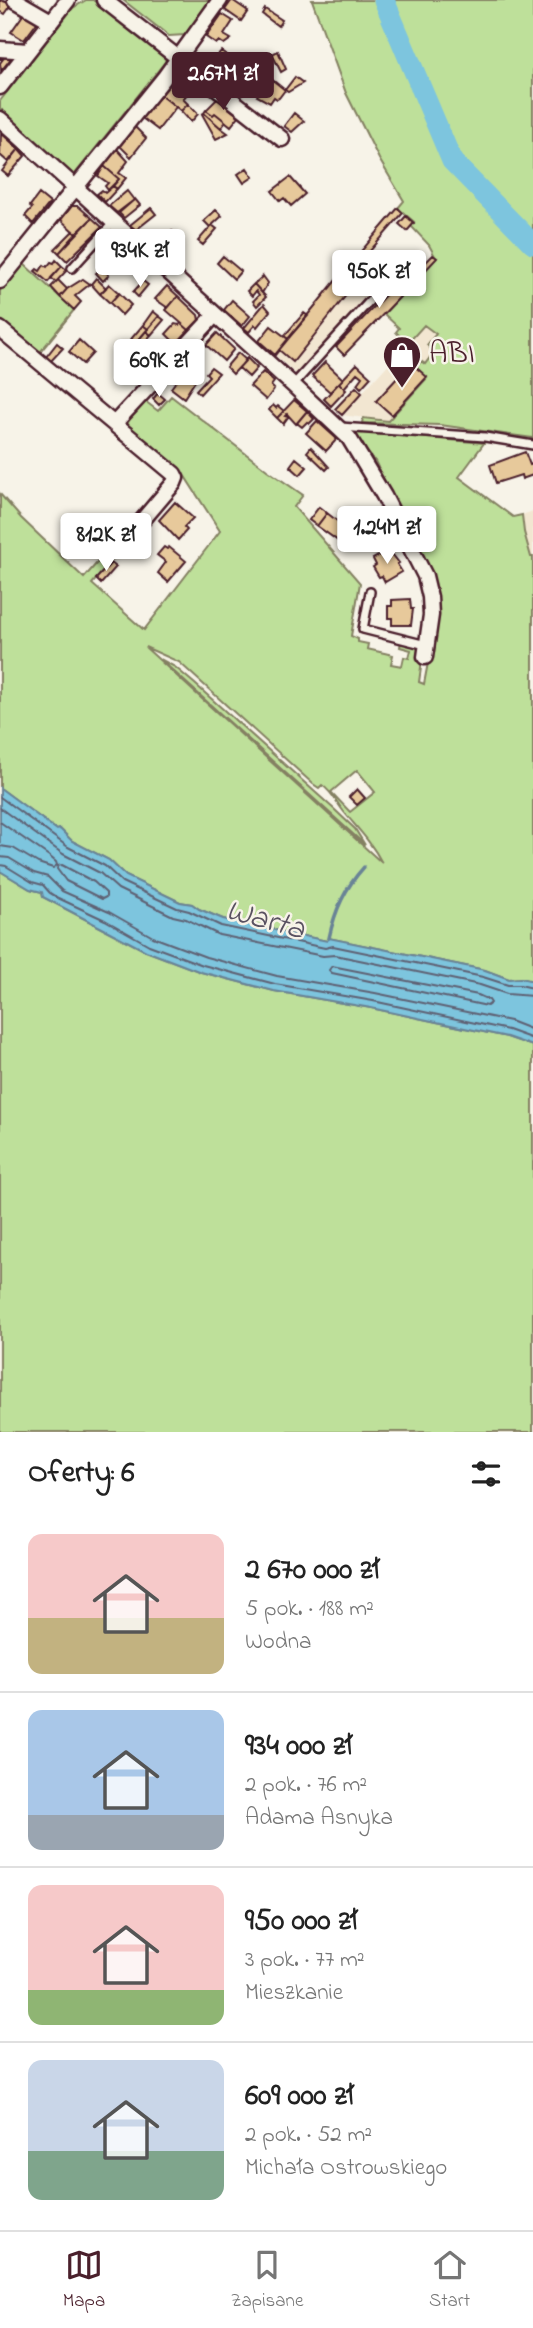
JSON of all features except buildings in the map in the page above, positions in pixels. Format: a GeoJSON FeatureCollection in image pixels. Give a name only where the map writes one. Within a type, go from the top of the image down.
{"type":"FeatureCollection","features":[{"type":"Feature","properties":{"kind":"street"},"geometry":{"type":"LineString","coordinates":[[15,0],[51,21]]}},
{"type":"Feature","properties":{"kind":"street"},"geometry":{"type":"LineString","coordinates":[[0,87],[68,0]]}},
{"type":"Feature","properties":{"kind":"street"},"geometry":{"type":"LineString","coordinates":[[104,0],[282,139]]}},
{"type":"Feature","properties":{"kind":"street"},"geometry":{"type":"LineString","coordinates":[[0,281],[179,58],[220,0]]}},
{"type":"Feature","properties":{"kind":"street"},"geometry":{"type":"LineString","coordinates":[[0,49],[27,51]]}},
{"type":"Feature","properties":{"kind":"street"},"geometry":{"type":"LineString","coordinates":[[0,119],[339,427],[358,452],[384,496],[425,576],[431,615],[426,651]]}},
{"type":"Feature","properties":{"kind":"street"},"geometry":{"type":"LineString","coordinates":[[114,425],[215,315]]}},
{"type":"Feature","properties":{"kind":"street"},"geometry":{"type":"LineString","coordinates":[[0,329],[176,477],[174,483],[140,523]]}},
{"type":"Feature","properties":{"kind":"lane"},"geometry":{"type":"LineString","coordinates":[[72,268],[113,223]]}},
{"type":"Feature","properties":{"kind":"lane"},"geometry":{"type":"LineString","coordinates":[[293,385],[397,271]]}},
{"type":"Feature","properties":{"kind":"lane"},"geometry":{"type":"LineString","coordinates":[[339,427],[485,437],[533,444]]}},
{"type":"Feature","properties":{"kind":"lane"},"geometry":{"type":"LineString","coordinates":[[370,592],[363,629],[426,651]]}},
{"type":"Feature","properties":{"kind":"shaded area"},"geometry":{"type":"Polygon","coordinates":[[[370,266],[384,278],[296,374],[275,355],[346,268],[359,278],[370,266]]]}},
{"type":"Feature","properties":{"kind":"shaded area"},"geometry":{"type":"Polygon","coordinates":[[[424,325],[441,338],[430,375],[388,421],[342,415],[424,325]]]}},
{"type":"Feature","properties":{"kind":"shaded area"},"geometry":{"type":"Polygon","coordinates":[[[533,511],[533,557],[531,557],[522,515],[533,511]]]}},
{"type":"Feature","properties":{"kind":"green space"},"geometry":{"type":"Polygon","coordinates":[[[86,0],[93,0],[166,58],[75,174],[71,175],[0,108],[0,101],[73,8],[86,0]]]}},
{"type":"Feature","properties":{"kind":"green space"},"geometry":{"type":"Polygon","coordinates":[[[123,0],[210,0],[185,35],[169,36],[123,0]]]}},
{"type":"Feature","properties":{"kind":"green space"},"geometry":{"type":"Polygon","coordinates":[[[312,0],[533,0],[533,438],[440,425],[362,423],[363,418],[388,421],[427,378],[416,367],[421,361],[425,364],[434,352],[427,345],[436,334],[424,325],[407,344],[396,332],[399,328],[384,314],[436,258],[429,245],[411,226],[414,222],[398,208],[404,201],[379,159],[346,93],[312,0]]]}},
{"type":"Feature","properties":{"kind":"green space"},"geometry":{"type":"Polygon","coordinates":[[[25,265],[74,310],[41,351],[42,354],[0,324],[0,289],[19,266],[25,265]]]}},
{"type":"Feature","properties":{"kind":"green space"},"geometry":{"type":"Polygon","coordinates":[[[171,396],[303,495],[294,507],[360,583],[351,636],[358,639],[358,642],[368,644],[367,649],[393,655],[391,664],[402,666],[404,657],[409,658],[411,650],[400,647],[401,641],[419,645],[423,653],[419,682],[424,684],[438,609],[432,581],[375,461],[356,439],[356,434],[359,432],[484,443],[459,477],[513,517],[522,515],[524,532],[533,557],[533,981],[509,979],[485,970],[223,919],[126,876],[109,860],[72,841],[60,829],[57,830],[0,788],[0,494],[21,518],[84,578],[134,520],[139,528],[92,584],[144,630],[220,531],[184,475],[127,427],[129,419],[145,401],[158,411],[171,396]],[[145,647],[382,863],[326,788],[313,784],[179,662],[145,647]],[[357,770],[331,792],[350,812],[375,792],[357,770]]]}},
{"type":"Feature","properties":{"kind":"green space"},"geometry":{"type":"Polygon","coordinates":[[[160,659],[175,667],[195,684],[335,810],[355,829],[365,845],[160,659]]]}},
{"type":"Feature","properties":{"kind":"green space"},"geometry":{"type":"Polygon","coordinates":[[[0,871],[30,889],[42,892],[43,897],[146,951],[201,972],[274,991],[371,1008],[507,1037],[533,1046],[533,1432],[0,1432],[0,871]]]}},
{"type":"Feature","properties":{"kind":"water"},"geometry":{"type":"Polygon","coordinates":[[[0,788],[57,830],[60,829],[72,841],[109,860],[126,876],[223,919],[485,970],[509,979],[533,981],[533,1046],[507,1037],[371,1008],[274,991],[201,972],[146,951],[43,897],[42,892],[30,889],[0,871],[0,788]]]}},
{"type":"Feature","properties":{"kind":"waterway"},"geometry":{"type":"LineString","coordinates":[[384,0],[452,161],[533,244]]}},
{"type":"Feature","properties":{"kind":"waterway"},"geometry":{"type":"LineString","coordinates":[[329,938],[342,900],[364,867]]}},
{"type":"Feature","properties":{"kind":"place","name":"ABI"},"geometry":{"type":"Point","coordinates":[402,389]}},
{"type":"Feature","properties":{"kind":"water label","name":"Warta"},"geometry":{"type":"Point","coordinates":[265,921]}}]}
